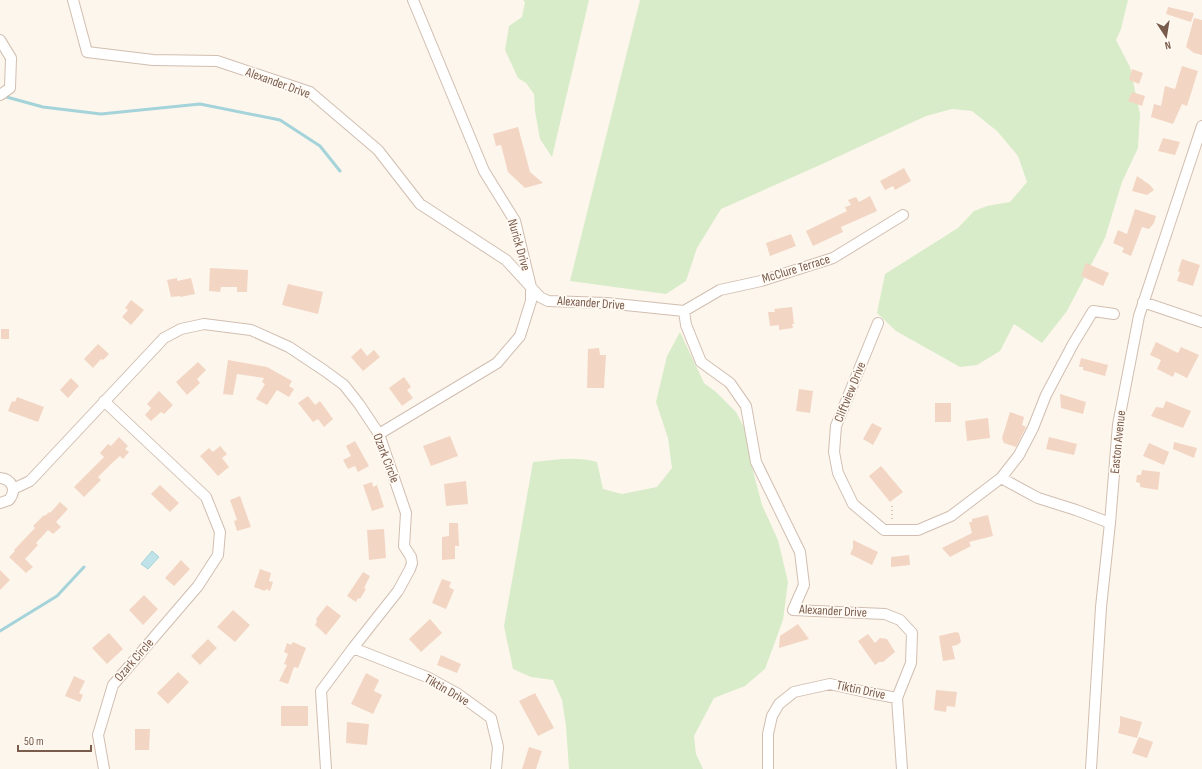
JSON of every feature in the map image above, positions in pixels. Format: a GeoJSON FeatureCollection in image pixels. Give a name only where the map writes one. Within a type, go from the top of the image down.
{"type":"FeatureCollection","features":[{"type":"Feature","properties":{"kind":"street","name":"Alexander Drive"},"geometry":{"type":"LineString","coordinates":[[73,0],[87,52],[153,60],[217,61],[310,92],[378,150],[420,204],[506,260],[540,297],[548,300],[606,303],[684,311],[686,326],[701,362],[730,383],[746,406],[756,462],[800,552],[804,585],[793,610],[885,614],[900,620],[912,633],[912,648],[911,662],[897,698]]}},
{"type":"Feature","properties":{"kind":"street","name":"Nurick Drive"},"geometry":{"type":"LineString","coordinates":[[379,434],[497,363],[520,336],[531,301],[531,287],[516,221],[484,171],[414,0]]}},
{"type":"Feature","properties":{"kind":"street"},"geometry":{"type":"LineString","coordinates":[[0,40],[11,58],[10,88],[0,95]]}},
{"type":"Feature","properties":{"kind":"street","name":"Easton Avenue"},"geometry":{"type":"LineString","coordinates":[[1091,769],[1101,607],[1118,425],[1139,316],[1200,139],[1202,126]]}},
{"type":"Feature","properties":{"kind":"street","name":"McClure Terrace"},"geometry":{"type":"LineString","coordinates":[[684,311],[720,290],[760,281],[833,258],[903,216]]}},
{"type":"Feature","properties":{"kind":"street"},"geometry":{"type":"LineString","coordinates":[[1143,302],[1202,322]]}},
{"type":"Feature","properties":{"kind":"street","name":"Cliftview Drive"},"geometry":{"type":"LineString","coordinates":[[878,323],[836,426],[834,452],[838,473],[853,504],[884,530],[918,530],[951,516],[1001,478],[1022,448],[1033,428],[1046,395],[1073,344],[1093,311],[1114,314]]}},
{"type":"Feature","properties":{"kind":"street","name":"Ozark Circle"},"geometry":{"type":"LineString","coordinates":[[13,489],[30,481],[164,338],[181,330],[204,324],[251,330],[289,347],[325,371],[344,386],[359,404],[379,434],[406,513],[404,546],[412,557],[412,563],[398,591],[321,691],[326,769]]}},
{"type":"Feature","properties":{"kind":"street","name":"Ozark Circle"},"geometry":{"type":"LineString","coordinates":[[104,401],[206,497],[220,532],[218,555],[198,586],[113,685],[98,735],[104,769]]}},
{"type":"Feature","properties":{"kind":"street"},"geometry":{"type":"LineString","coordinates":[[0,478],[9,481],[13,489],[12,497],[9,500],[0,503]]}},
{"type":"Feature","properties":{"kind":"street"},"geometry":{"type":"LineString","coordinates":[[1001,478],[1038,498],[1110,523]]}},
{"type":"Feature","properties":{"kind":"street","name":"Tiktin Drive"},"geometry":{"type":"LineString","coordinates":[[353,648],[427,677],[458,694],[490,718],[498,747],[496,769]]}},
{"type":"Feature","properties":{"kind":"street","name":"Tiktin Drive"},"geometry":{"type":"LineString","coordinates":[[768,769],[768,734],[772,716],[779,704],[794,692],[830,684],[897,698],[902,769]]}},
{"type":"Feature","properties":{"kind":"path"},"geometry":{"type":"LineString","coordinates":[[892,506],[893,530]]}},
{"type":"Feature","properties":{"kind":"green space"},"geometry":{"type":"Polygon","coordinates":[[[523,0],[589,0],[552,157],[540,139],[535,111],[534,94],[526,83],[518,78],[505,50],[509,26],[522,17],[525,2],[523,0]]]}},
{"type":"Feature","properties":{"kind":"green space"},"geometry":{"type":"Polygon","coordinates":[[[640,0],[1128,0],[1121,29],[1116,40],[1130,67],[1140,114],[1138,148],[1122,182],[1105,238],[1067,311],[1042,343],[1014,324],[1000,351],[977,365],[960,367],[896,331],[877,313],[885,274],[958,228],[974,211],[987,206],[1010,202],[1027,182],[1018,156],[997,131],[972,111],[952,109],[926,116],[721,209],[697,248],[686,281],[666,294],[570,281],[640,0]]]}},
{"type":"Feature","properties":{"kind":"green space"},"geometry":{"type":"Polygon","coordinates":[[[680,332],[704,383],[716,392],[736,412],[748,435],[752,467],[762,505],[778,540],[788,582],[783,620],[765,669],[745,686],[714,698],[694,736],[696,754],[703,769],[569,769],[566,726],[562,700],[553,680],[531,677],[513,669],[504,626],[533,462],[581,459],[597,462],[603,489],[622,494],[657,487],[672,468],[668,438],[656,402],[667,356],[680,332]]]}},
{"type":"Feature","properties":{"kind":"water"},"geometry":{"type":"Polygon","coordinates":[[[152,551],[159,557],[148,569],[141,564],[152,551]]]}},
{"type":"Feature","properties":{"kind":"building"},"geometry":{"type":"Polygon","coordinates":[[[1168,7],[1194,13],[1191,22],[1166,14],[1168,7]]]}},
{"type":"Feature","properties":{"kind":"building"},"geometry":{"type":"Polygon","coordinates":[[[1194,18],[1202,20],[1202,55],[1194,53],[1186,47],[1194,18]]]}},
{"type":"Feature","properties":{"kind":"building"},"geometry":{"type":"Polygon","coordinates":[[[1182,66],[1198,71],[1187,106],[1182,104],[1173,124],[1151,117],[1154,104],[1161,106],[1165,86],[1175,89],[1182,66]]]}},
{"type":"Feature","properties":{"kind":"building"},"geometry":{"type":"Polygon","coordinates":[[[1132,69],[1143,73],[1139,84],[1129,80],[1132,69]]]}},
{"type":"Feature","properties":{"kind":"building"},"geometry":{"type":"Polygon","coordinates":[[[1132,92],[1145,96],[1142,106],[1128,101],[1132,92]]]}},
{"type":"Feature","properties":{"kind":"building"},"geometry":{"type":"Polygon","coordinates":[[[518,127],[530,172],[543,183],[525,188],[508,172],[501,145],[496,146],[493,134],[518,127]]]}},
{"type":"Feature","properties":{"kind":"building"},"geometry":{"type":"Polygon","coordinates":[[[1163,138],[1180,142],[1175,155],[1158,151],[1163,138]]]}},
{"type":"Feature","properties":{"kind":"building"},"geometry":{"type":"Polygon","coordinates":[[[904,168],[911,181],[895,190],[893,186],[885,190],[880,181],[904,168]]]}},
{"type":"Feature","properties":{"kind":"building"},"geometry":{"type":"Polygon","coordinates":[[[1137,176],[1150,185],[1154,190],[1147,195],[1132,191],[1137,176]]]}},
{"type":"Feature","properties":{"kind":"building"},"geometry":{"type":"Polygon","coordinates":[[[870,196],[877,211],[841,227],[843,232],[813,246],[806,231],[847,211],[845,207],[851,205],[848,200],[856,197],[859,202],[870,196]]]}},
{"type":"Feature","properties":{"kind":"building"},"geometry":{"type":"Polygon","coordinates":[[[1135,209],[1156,216],[1154,223],[1149,229],[1142,227],[1131,256],[1122,252],[1124,248],[1113,243],[1118,230],[1127,234],[1135,209]]]}},
{"type":"Feature","properties":{"kind":"building"},"geometry":{"type":"Polygon","coordinates":[[[791,234],[796,246],[770,256],[766,243],[791,234]]]}},
{"type":"Feature","properties":{"kind":"building"},"geometry":{"type":"Polygon","coordinates":[[[1182,259],[1200,265],[1193,286],[1177,281],[1180,272],[1178,271],[1182,259]]]}},
{"type":"Feature","properties":{"kind":"building"},"geometry":{"type":"Polygon","coordinates":[[[1086,263],[1109,273],[1103,286],[1081,276],[1086,263]]]}},
{"type":"Feature","properties":{"kind":"building"},"geometry":{"type":"Polygon","coordinates":[[[210,268],[248,270],[247,292],[237,292],[237,287],[221,287],[220,292],[209,291],[210,268]]]}},
{"type":"Feature","properties":{"kind":"building"},"geometry":{"type":"Polygon","coordinates":[[[177,278],[177,281],[191,278],[195,294],[171,297],[167,280],[177,278]]]}},
{"type":"Feature","properties":{"kind":"building"},"geometry":{"type":"Polygon","coordinates":[[[288,284],[323,292],[318,314],[282,305],[288,284]]]}},
{"type":"Feature","properties":{"kind":"building"},"geometry":{"type":"Polygon","coordinates":[[[131,300],[144,310],[131,325],[122,317],[128,310],[125,308],[131,300]]]}},
{"type":"Feature","properties":{"kind":"building"},"geometry":{"type":"Polygon","coordinates":[[[792,307],[793,328],[779,330],[779,325],[770,326],[768,312],[775,312],[774,309],[792,307]]]}},
{"type":"Feature","properties":{"kind":"building"},"geometry":{"type":"Polygon","coordinates":[[[1,329],[9,329],[9,339],[1,339],[1,329]]]}},
{"type":"Feature","properties":{"kind":"building"},"geometry":{"type":"Polygon","coordinates":[[[1156,342],[1178,353],[1181,347],[1199,355],[1187,378],[1175,372],[1173,377],[1157,369],[1161,360],[1150,355],[1156,342]]]}},
{"type":"Feature","properties":{"kind":"building"},"geometry":{"type":"Polygon","coordinates":[[[98,344],[109,354],[103,360],[101,359],[93,368],[84,359],[98,344]]]}},
{"type":"Feature","properties":{"kind":"building"},"geometry":{"type":"Polygon","coordinates":[[[361,348],[367,356],[374,350],[380,357],[363,371],[351,357],[361,348]]]}},
{"type":"Feature","properties":{"kind":"building"},"geometry":{"type":"Polygon","coordinates":[[[599,348],[600,355],[606,355],[604,388],[587,388],[588,349],[599,348]]]}},
{"type":"Feature","properties":{"kind":"building"},"geometry":{"type":"Polygon","coordinates":[[[1081,358],[1108,365],[1105,376],[1083,370],[1083,367],[1079,367],[1081,358]]]}},
{"type":"Feature","properties":{"kind":"building"},"geometry":{"type":"Polygon","coordinates":[[[228,360],[267,367],[292,381],[289,386],[294,389],[289,397],[277,390],[267,405],[256,399],[265,384],[262,382],[264,378],[237,374],[233,395],[223,394],[228,360]]]}},
{"type":"Feature","properties":{"kind":"building"},"geometry":{"type":"Polygon","coordinates":[[[198,362],[206,370],[197,379],[200,383],[187,395],[176,382],[198,362]]]}},
{"type":"Feature","properties":{"kind":"building"},"geometry":{"type":"Polygon","coordinates":[[[404,377],[411,387],[407,390],[413,398],[402,406],[389,388],[404,377]]]}},
{"type":"Feature","properties":{"kind":"building"},"geometry":{"type":"Polygon","coordinates":[[[71,378],[79,386],[68,398],[60,390],[71,378]]]}},
{"type":"Feature","properties":{"kind":"building"},"geometry":{"type":"Polygon","coordinates":[[[799,389],[813,391],[810,413],[796,411],[799,389]]]}},
{"type":"Feature","properties":{"kind":"building"},"geometry":{"type":"Polygon","coordinates":[[[159,391],[173,405],[164,414],[161,412],[151,421],[145,415],[151,408],[147,404],[159,391]]]}},
{"type":"Feature","properties":{"kind":"building"},"geometry":{"type":"Polygon","coordinates":[[[1060,394],[1086,402],[1083,414],[1061,408],[1060,394]]]}},
{"type":"Feature","properties":{"kind":"building"},"geometry":{"type":"Polygon","coordinates":[[[308,396],[315,405],[320,401],[333,419],[324,427],[318,419],[313,422],[298,403],[308,396]]]}},
{"type":"Feature","properties":{"kind":"building"},"geometry":{"type":"Polygon","coordinates":[[[17,397],[44,407],[38,422],[8,411],[12,401],[15,402],[17,397]]]}},
{"type":"Feature","properties":{"kind":"building"},"geometry":{"type":"Polygon","coordinates":[[[1166,401],[1191,411],[1183,428],[1151,416],[1156,407],[1163,408],[1166,401]]]}},
{"type":"Feature","properties":{"kind":"building"},"geometry":{"type":"Polygon","coordinates":[[[935,403],[951,403],[951,422],[935,422],[935,403]]]}},
{"type":"Feature","properties":{"kind":"building"},"geometry":{"type":"Polygon","coordinates":[[[1010,412],[1024,417],[1022,425],[1026,427],[1016,447],[1004,443],[1002,438],[1010,412]]]}},
{"type":"Feature","properties":{"kind":"building"},"geometry":{"type":"Polygon","coordinates":[[[988,418],[990,438],[967,441],[965,421],[988,418]]]}},
{"type":"Feature","properties":{"kind":"building"},"geometry":{"type":"Polygon","coordinates":[[[872,423],[882,428],[873,445],[863,439],[872,423]]]}},
{"type":"Feature","properties":{"kind":"building"},"geometry":{"type":"Polygon","coordinates":[[[450,436],[458,456],[431,466],[423,446],[450,436]]]}},
{"type":"Feature","properties":{"kind":"building"},"geometry":{"type":"Polygon","coordinates":[[[119,437],[128,446],[125,449],[129,452],[123,459],[120,456],[98,477],[101,480],[84,497],[74,487],[104,457],[100,453],[108,444],[111,446],[119,437]]]}},
{"type":"Feature","properties":{"kind":"building"},"geometry":{"type":"Polygon","coordinates":[[[1049,437],[1077,444],[1074,455],[1046,449],[1049,437]]]}},
{"type":"Feature","properties":{"kind":"building"},"geometry":{"type":"Polygon","coordinates":[[[355,441],[369,466],[358,472],[355,466],[348,469],[343,460],[351,456],[346,446],[355,441]]]}},
{"type":"Feature","properties":{"kind":"building"},"geometry":{"type":"Polygon","coordinates":[[[1174,442],[1197,448],[1194,458],[1173,449],[1174,442]]]}},
{"type":"Feature","properties":{"kind":"building"},"geometry":{"type":"Polygon","coordinates":[[[1149,443],[1169,452],[1164,465],[1143,456],[1149,443]]]}},
{"type":"Feature","properties":{"kind":"building"},"geometry":{"type":"Polygon","coordinates":[[[220,446],[227,454],[222,458],[229,467],[218,476],[200,456],[209,448],[213,452],[220,446]]]}},
{"type":"Feature","properties":{"kind":"building"},"geometry":{"type":"Polygon","coordinates":[[[881,466],[903,492],[890,502],[869,476],[881,466]]]}},
{"type":"Feature","properties":{"kind":"building"},"geometry":{"type":"Polygon","coordinates":[[[1142,470],[1160,472],[1158,490],[1140,487],[1140,483],[1136,482],[1137,475],[1141,475],[1142,470]]]}},
{"type":"Feature","properties":{"kind":"building"},"geometry":{"type":"Polygon","coordinates":[[[466,481],[468,504],[446,506],[444,484],[466,481]]]}},
{"type":"Feature","properties":{"kind":"building"},"geometry":{"type":"Polygon","coordinates":[[[372,482],[373,487],[377,485],[384,507],[372,511],[363,485],[372,482]]]}},
{"type":"Feature","properties":{"kind":"building"},"geometry":{"type":"Polygon","coordinates":[[[160,485],[179,503],[170,512],[151,494],[160,485]]]}},
{"type":"Feature","properties":{"kind":"building"},"geometry":{"type":"Polygon","coordinates":[[[240,496],[251,527],[237,531],[234,521],[237,520],[230,500],[240,496]]]}},
{"type":"Feature","properties":{"kind":"building"},"geometry":{"type":"Polygon","coordinates":[[[60,502],[68,509],[56,522],[61,527],[53,534],[48,530],[36,543],[38,545],[25,559],[33,567],[26,573],[9,557],[35,528],[33,526],[44,515],[45,516],[49,512],[50,513],[60,502]]]}},
{"type":"Feature","properties":{"kind":"building"},"geometry":{"type":"Polygon","coordinates":[[[988,515],[993,536],[969,542],[971,546],[950,557],[942,548],[972,533],[969,522],[972,522],[972,519],[988,515]]]}},
{"type":"Feature","properties":{"kind":"building"},"geometry":{"type":"Polygon","coordinates":[[[449,523],[458,523],[459,546],[455,546],[455,559],[442,560],[442,537],[449,536],[449,523]]]}},
{"type":"Feature","properties":{"kind":"building"},"geometry":{"type":"Polygon","coordinates":[[[384,529],[386,558],[369,560],[367,530],[384,529]]]}},
{"type":"Feature","properties":{"kind":"building"},"geometry":{"type":"Polygon","coordinates":[[[853,540],[878,552],[872,565],[850,554],[853,548],[853,540]]]}},
{"type":"Feature","properties":{"kind":"building"},"geometry":{"type":"Polygon","coordinates":[[[909,555],[910,565],[891,567],[891,557],[909,555]]]}},
{"type":"Feature","properties":{"kind":"building"},"geometry":{"type":"Polygon","coordinates":[[[181,560],[190,569],[174,586],[165,578],[181,560]]]}},
{"type":"Feature","properties":{"kind":"building"},"geometry":{"type":"Polygon","coordinates":[[[260,569],[271,573],[269,581],[273,582],[270,591],[266,589],[265,591],[254,587],[260,569]]]}},
{"type":"Feature","properties":{"kind":"building"},"geometry":{"type":"Polygon","coordinates":[[[0,570],[10,580],[0,590],[0,570]]]}},
{"type":"Feature","properties":{"kind":"building"},"geometry":{"type":"Polygon","coordinates":[[[363,572],[370,576],[364,588],[366,589],[360,599],[358,598],[356,602],[347,596],[363,572]]]}},
{"type":"Feature","properties":{"kind":"building"},"geometry":{"type":"Polygon","coordinates":[[[442,579],[451,582],[449,587],[454,590],[446,609],[432,603],[442,579]]]}},
{"type":"Feature","properties":{"kind":"building"},"geometry":{"type":"Polygon","coordinates":[[[144,595],[158,609],[143,625],[129,610],[144,595]]]}},
{"type":"Feature","properties":{"kind":"building"},"geometry":{"type":"Polygon","coordinates":[[[327,605],[341,616],[326,635],[315,625],[317,621],[316,619],[327,605]]]}},
{"type":"Feature","properties":{"kind":"building"},"geometry":{"type":"Polygon","coordinates":[[[233,610],[250,625],[235,642],[217,627],[233,610]]]}},
{"type":"Feature","properties":{"kind":"building"},"geometry":{"type":"Polygon","coordinates":[[[430,619],[442,633],[421,652],[409,639],[430,619]]]}},
{"type":"Feature","properties":{"kind":"building"},"geometry":{"type":"Polygon","coordinates":[[[798,624],[809,639],[779,648],[780,636],[798,624]]]}},
{"type":"Feature","properties":{"kind":"building"},"geometry":{"type":"Polygon","coordinates":[[[956,632],[959,633],[961,642],[952,646],[955,659],[943,661],[939,636],[956,632]]]}},
{"type":"Feature","properties":{"kind":"building"},"geometry":{"type":"Polygon","coordinates":[[[109,633],[123,649],[107,664],[92,648],[109,633]]]}},
{"type":"Feature","properties":{"kind":"building"},"geometry":{"type":"Polygon","coordinates":[[[868,634],[875,643],[880,638],[887,639],[895,652],[883,662],[879,662],[875,665],[858,641],[868,634]]]}},
{"type":"Feature","properties":{"kind":"building"},"geometry":{"type":"Polygon","coordinates":[[[208,639],[217,648],[200,665],[191,656],[208,639]]]}},
{"type":"Feature","properties":{"kind":"building"},"geometry":{"type":"Polygon","coordinates":[[[293,642],[306,648],[298,668],[294,667],[288,684],[279,681],[287,665],[284,664],[288,654],[284,652],[287,643],[291,645],[293,642]]]}},
{"type":"Feature","properties":{"kind":"building"},"geometry":{"type":"Polygon","coordinates":[[[441,655],[461,664],[457,673],[437,665],[441,655]]]}},
{"type":"Feature","properties":{"kind":"building"},"geometry":{"type":"Polygon","coordinates":[[[178,672],[189,682],[168,704],[157,693],[178,672]]]}},
{"type":"Feature","properties":{"kind":"building"},"geometry":{"type":"Polygon","coordinates":[[[366,673],[379,680],[374,691],[382,695],[373,714],[351,704],[366,673]]]}},
{"type":"Feature","properties":{"kind":"building"},"geometry":{"type":"Polygon","coordinates":[[[74,676],[85,681],[79,693],[83,695],[80,702],[65,696],[74,676]]]}},
{"type":"Feature","properties":{"kind":"building"},"geometry":{"type":"Polygon","coordinates":[[[936,690],[957,692],[955,707],[947,706],[946,712],[934,710],[936,690]]]}},
{"type":"Feature","properties":{"kind":"building"},"geometry":{"type":"Polygon","coordinates":[[[535,693],[554,728],[538,736],[519,701],[535,693]]]}},
{"type":"Feature","properties":{"kind":"building"},"geometry":{"type":"Polygon","coordinates":[[[281,706],[308,706],[308,726],[281,726],[281,706]]]}},
{"type":"Feature","properties":{"kind":"building"},"geometry":{"type":"Polygon","coordinates":[[[1120,716],[1142,722],[1137,738],[1118,733],[1120,716]]]}},
{"type":"Feature","properties":{"kind":"building"},"geometry":{"type":"Polygon","coordinates":[[[347,722],[369,724],[367,745],[346,743],[347,722]]]}},
{"type":"Feature","properties":{"kind":"building"},"geometry":{"type":"Polygon","coordinates":[[[135,729],[150,729],[149,750],[135,750],[135,729]]]}},
{"type":"Feature","properties":{"kind":"building"},"geometry":{"type":"Polygon","coordinates":[[[1139,737],[1153,742],[1147,758],[1132,753],[1139,737]]]}},
{"type":"Feature","properties":{"kind":"building"},"geometry":{"type":"Polygon","coordinates":[[[529,747],[542,751],[536,769],[522,769],[529,747]]]}},
{"type":"Feature","properties":{"kind":"waterway"},"geometry":{"type":"LineString","coordinates":[[3,96],[43,107],[101,114],[200,104],[280,120],[320,146],[340,171]]}},
{"type":"Feature","properties":{"kind":"waterway"},"geometry":{"type":"LineString","coordinates":[[0,631],[57,596],[84,567]]}}]}
